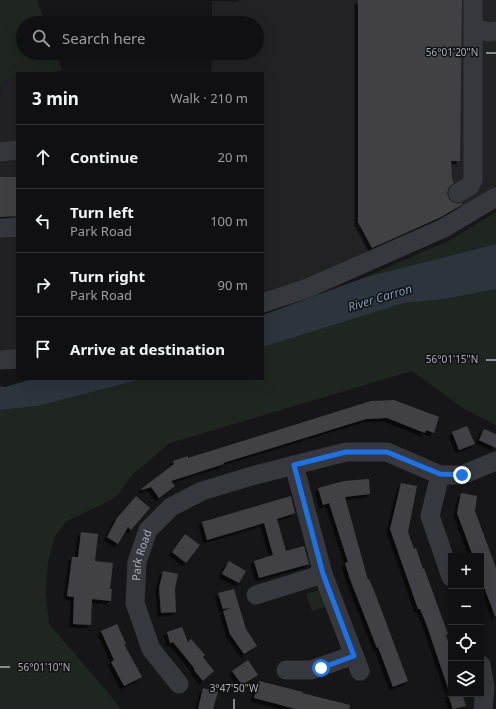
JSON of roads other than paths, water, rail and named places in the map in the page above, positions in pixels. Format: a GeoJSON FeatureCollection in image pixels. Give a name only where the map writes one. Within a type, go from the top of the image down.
{"type":"FeatureCollection","features":[{"type":"Feature","properties":{"kind":"street"},"geometry":{"type":"LineString","coordinates":[[458,193],[470,186],[473,179],[473,0]]}},
{"type":"Feature","properties":{"kind":"street"},"geometry":{"type":"LineString","coordinates":[[473,27],[488,32],[496,31]]}},
{"type":"Feature","properties":{"kind":"street"},"geometry":{"type":"LineString","coordinates":[[0,152],[16,150]]}},
{"type":"Feature","properties":{"kind":"street"},"geometry":{"type":"LineString","coordinates":[[264,303],[308,288],[444,228],[496,196]]}},
{"type":"Feature","properties":{"kind":"street"},"geometry":{"type":"LineString","coordinates":[[0,228],[16,227]]}},
{"type":"Feature","properties":{"kind":"street"},"geometry":{"type":"LineString","coordinates":[[0,360],[16,359]]}},
{"type":"Feature","properties":{"kind":"street","name":"Park Road"},"geometry":{"type":"LineString","coordinates":[[179,684],[151,649],[135,603],[137,562],[148,530],[171,507],[202,491],[346,452],[387,452],[440,474],[462,475],[496,461]]}},
{"type":"Feature","properties":{"kind":"street"},"geometry":{"type":"LineString","coordinates":[[286,670],[311,670],[357,663],[323,574],[294,465]]}},
{"type":"Feature","properties":{"kind":"street"},"geometry":{"type":"LineString","coordinates":[[440,474],[430,516],[448,568]]}},
{"type":"Feature","properties":{"kind":"street"},"geometry":{"type":"LineString","coordinates":[[256,595],[323,574]]}},
{"type":"Feature","properties":{"kind":"street"},"geometry":{"type":"LineString","coordinates":[[483,709],[491,685],[484,671]]}},
{"type":"Feature","properties":{"kind":"water","name":"River Carron"},"geometry":{"type":"Polygon","coordinates":[[[496,244],[496,289],[445,299],[404,303],[264,347],[264,315],[366,277],[496,244]]]}},
{"type":"Feature","properties":{"kind":"water"},"geometry":{"type":"Polygon","coordinates":[[[29,380],[138,380],[38,406],[0,410],[0,386],[5,387],[29,380]]]}}]}
